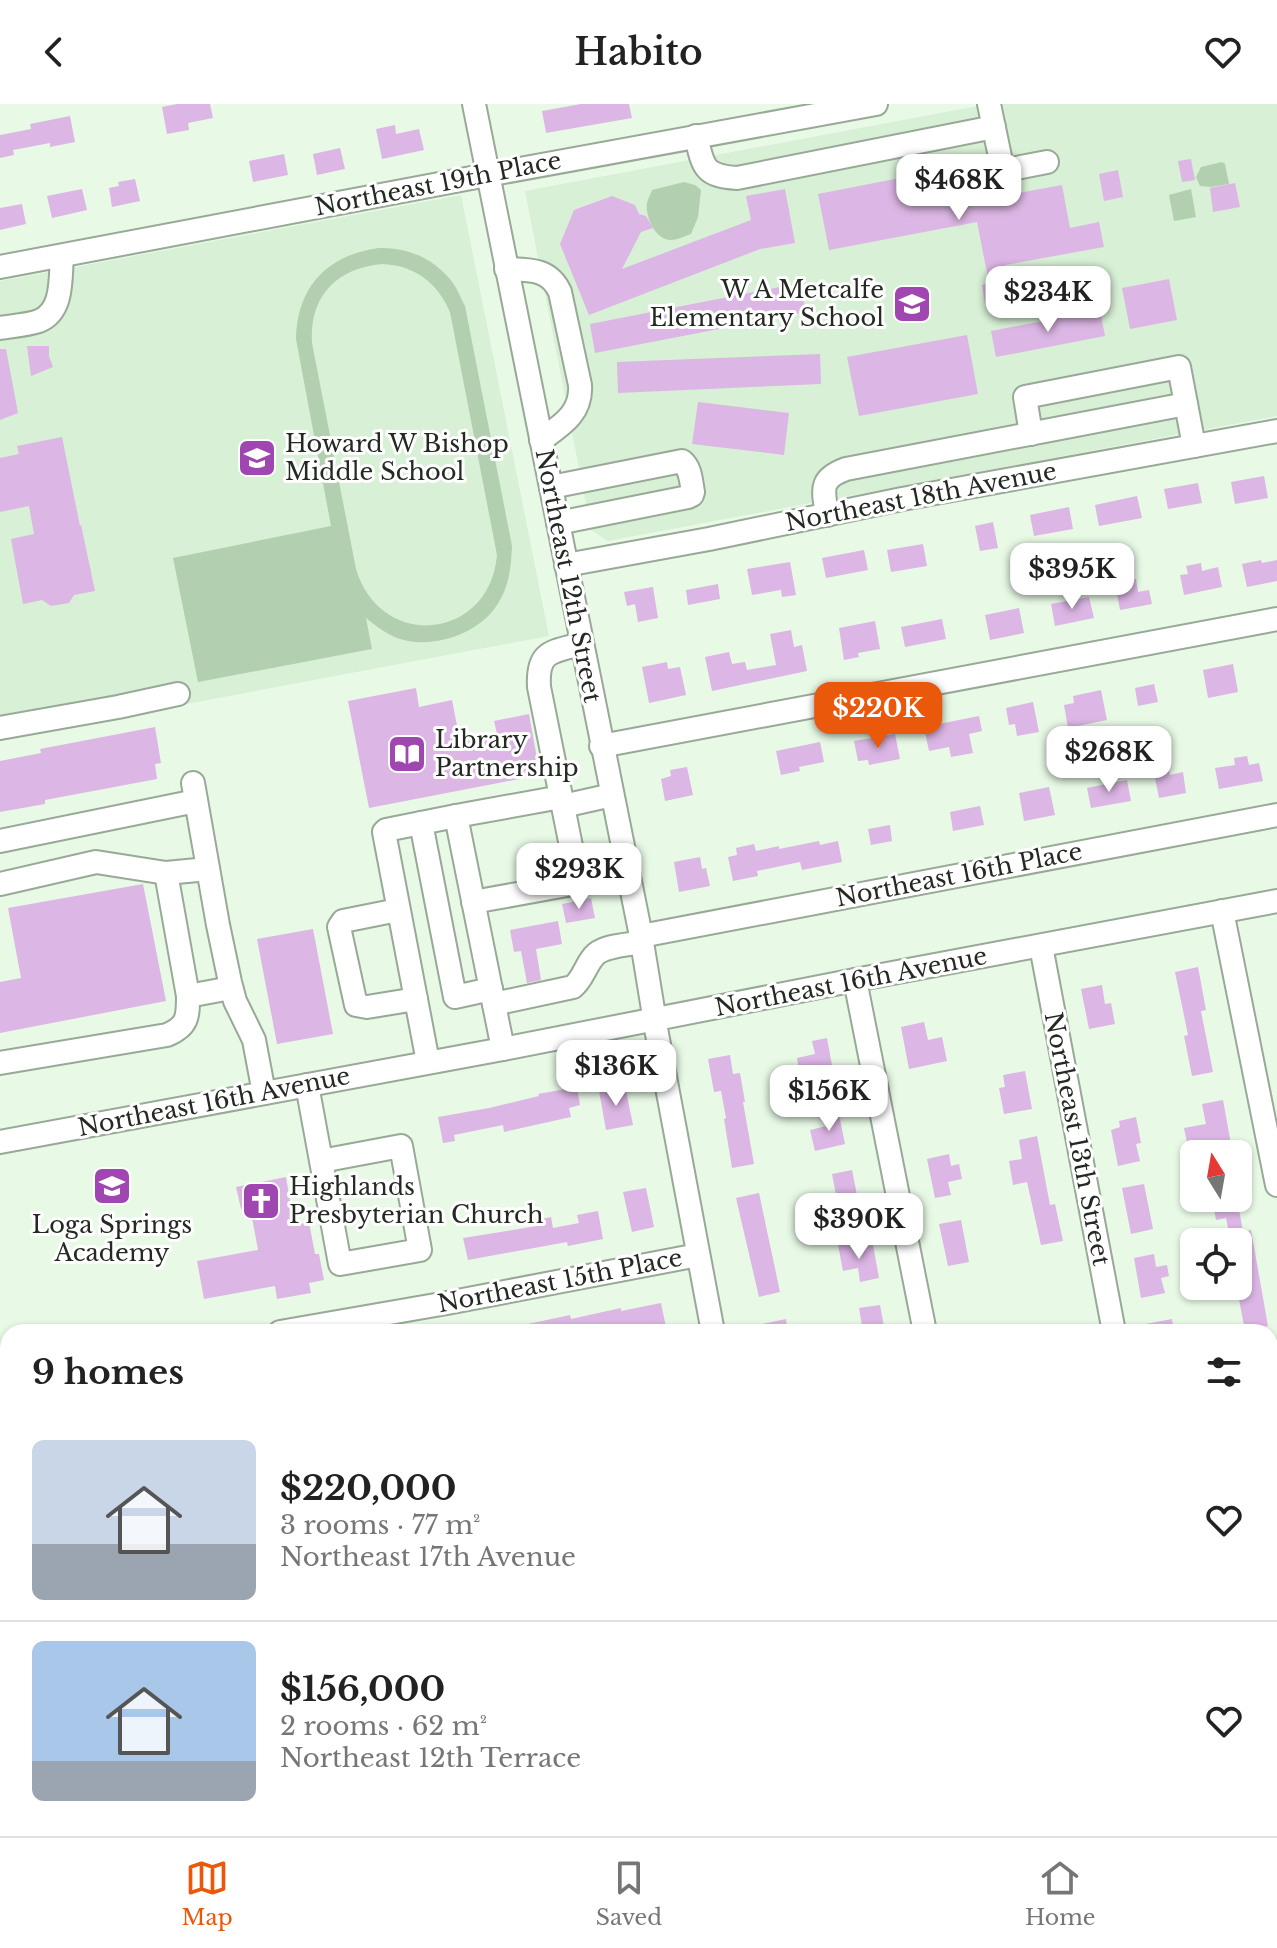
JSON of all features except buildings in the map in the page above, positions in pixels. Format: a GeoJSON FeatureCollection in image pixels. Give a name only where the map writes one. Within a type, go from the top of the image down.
{"type":"FeatureCollection","features":[{"type":"Feature","properties":{"kind":"street","name":"Northeast 12th Street"},"geometry":{"type":"LineString","coordinates":[[474,104],[641,939],[711,1324]]}},
{"type":"Feature","properties":{"kind":"street","name":"Northeast 19th Place"},"geometry":{"type":"LineString","coordinates":[[0,267],[876,104]]}},
{"type":"Feature","properties":{"kind":"street"},"geometry":{"type":"LineString","coordinates":[[989,104],[1003,171]]}},
{"type":"Feature","properties":{"kind":"street"},"geometry":{"type":"LineString","coordinates":[[696,136],[702,163],[723,177],[737,178],[994,127]]}},
{"type":"Feature","properties":{"kind":"street"},"geometry":{"type":"LineString","coordinates":[[960,179],[1047,162]]}},
{"type":"Feature","properties":{"kind":"street"},"geometry":{"type":"LineString","coordinates":[[0,328],[39,321],[51,314],[57,302],[62,256]]}},
{"type":"Feature","properties":{"kind":"street"},"geometry":{"type":"LineString","coordinates":[[506,269],[536,270],[556,283],[576,370],[580,396],[578,405],[565,423],[541,440]]}},
{"type":"Feature","properties":{"kind":"street"},"geometry":{"type":"LineString","coordinates":[[1031,434],[1025,397],[1179,367],[1194,446]]}},
{"type":"Feature","properties":{"kind":"street"},"geometry":{"type":"LineString","coordinates":[[827,515],[823,489],[834,474],[846,469],[1186,404]]}},
{"type":"Feature","properties":{"kind":"street","name":"Northeast 18th Avenue"},"geometry":{"type":"LineString","coordinates":[[566,565],[902,499],[1277,431]]}},
{"type":"Feature","properties":{"kind":"street"},"geometry":{"type":"LineString","coordinates":[[551,487],[682,461],[687,464],[691,481],[693,492],[688,497],[558,523]]}},
{"type":"Feature","properties":{"kind":"street"},"geometry":{"type":"LineString","coordinates":[[601,746],[1277,619]]}},
{"type":"Feature","properties":{"kind":"street"},"geometry":{"type":"LineString","coordinates":[[578,883],[538,671],[551,652],[581,644]]}},
{"type":"Feature","properties":{"kind":"street"},"geometry":{"type":"LineString","coordinates":[[0,728],[178,694]]}},
{"type":"Feature","properties":{"kind":"street"},"geometry":{"type":"LineString","coordinates":[[0,841],[195,792],[231,988],[254,1040],[264,1093]]}},
{"type":"Feature","properties":{"kind":"street"},"geometry":{"type":"LineString","coordinates":[[428,1062],[384,832],[456,816],[612,795]]}},
{"type":"Feature","properties":{"kind":"street","name":"Northeast 16th Place"},"geometry":{"type":"LineString","coordinates":[[398,910],[343,921],[339,927],[356,1005],[367,1007],[455,997],[493,997],[573,987],[580,982],[596,954],[641,939],[1277,815]]}},
{"type":"Feature","properties":{"kind":"street"},"geometry":{"type":"LineString","coordinates":[[456,816],[503,1049]]}},
{"type":"Feature","properties":{"kind":"street"},"geometry":{"type":"LineString","coordinates":[[421,823],[455,997]]}},
{"type":"Feature","properties":{"kind":"street"},"geometry":{"type":"LineString","coordinates":[[0,884],[96,862],[166,873],[208,869]]}},
{"type":"Feature","properties":{"kind":"street"},"geometry":{"type":"LineString","coordinates":[[0,1063],[176,1031],[188,1016],[188,996],[166,873]]}},
{"type":"Feature","properties":{"kind":"street"},"geometry":{"type":"LineString","coordinates":[[473,902],[628,874]]}},
{"type":"Feature","properties":{"kind":"street","name":"Northeast 16th Avenue"},"geometry":{"type":"LineString","coordinates":[[0,1142],[1277,901]]}},
{"type":"Feature","properties":{"kind":"street"},"geometry":{"type":"LineString","coordinates":[[1222,911],[1277,1185]]}},
{"type":"Feature","properties":{"kind":"street","name":"Northeast 13th Street"},"geometry":{"type":"LineString","coordinates":[[1041,946],[1112,1324]]}},
{"type":"Feature","properties":{"kind":"street"},"geometry":{"type":"LineString","coordinates":[[855,980],[923,1324]]}},
{"type":"Feature","properties":{"kind":"street"},"geometry":{"type":"LineString","coordinates":[[188,996],[231,988]]}},
{"type":"Feature","properties":{"kind":"street"},"geometry":{"type":"LineString","coordinates":[[307,1085],[321,1161],[340,1264],[420,1250],[401,1146],[321,1161]]}},
{"type":"Feature","properties":{"kind":"street","name":"Northeast 15th Place"},"geometry":{"type":"LineString","coordinates":[[326,1324],[698,1255]]}},
{"type":"Feature","properties":{"kind":"shaded area","name":"W A Metcalfe Elementary School"},"geometry":{"type":"Polygon","coordinates":[[[988,104],[1277,104],[1277,416],[608,541],[591,530],[525,191],[988,104]]]}},
{"type":"Feature","properties":{"kind":"shaded area"},"geometry":{"type":"Polygon","coordinates":[[[1222,162],[1229,184],[1200,186],[1196,177],[1201,167],[1222,162]]]}},
{"type":"Feature","properties":{"kind":"shaded area"},"geometry":{"type":"Polygon","coordinates":[[[684,182],[701,190],[698,217],[691,234],[673,240],[665,239],[652,226],[647,201],[652,190],[684,182]]]}},
{"type":"Feature","properties":{"kind":"shaded area"},"geometry":{"type":"Polygon","coordinates":[[[1191,189],[1196,217],[1174,221],[1169,195],[1191,189]]]}},
{"type":"Feature","properties":{"kind":"shaded area","name":"Howard W Bishop Middle School"},"geometry":{"type":"Polygon","coordinates":[[[461,195],[549,636],[0,739],[0,281],[461,195]]]}},
{"type":"Feature","properties":{"kind":"shaded area"},"geometry":{"type":"Polygon","coordinates":[[[390,248],[420,256],[446,275],[465,306],[512,546],[507,584],[489,616],[466,632],[452,637],[438,641],[410,641],[388,634],[366,618],[372,649],[198,682],[173,558],[331,526],[296,339],[298,320],[302,304],[318,277],[330,266],[361,252],[390,248]],[[382,264],[352,271],[329,287],[315,311],[312,343],[356,569],[369,596],[388,614],[410,623],[433,625],[456,619],[476,605],[490,583],[497,555],[450,312],[432,284],[414,272],[382,264]]]}},
{"type":"Feature","properties":{"kind":"place","name":"W A Metcalfe Elementary School"},"geometry":{"type":"Point","coordinates":[912,304]}},
{"type":"Feature","properties":{"kind":"place","name":"Howard W Bishop Middle School"},"geometry":{"type":"Point","coordinates":[257,458]}},
{"type":"Feature","properties":{"kind":"place","name":"Library Partnership"},"geometry":{"type":"Point","coordinates":[407,754]}},
{"type":"Feature","properties":{"kind":"place","name":"Loga Springs Academy"},"geometry":{"type":"Point","coordinates":[112,1186]}},
{"type":"Feature","properties":{"kind":"place","name":"Highlands Presbyterian Church"},"geometry":{"type":"Point","coordinates":[261,1201]}}]}
